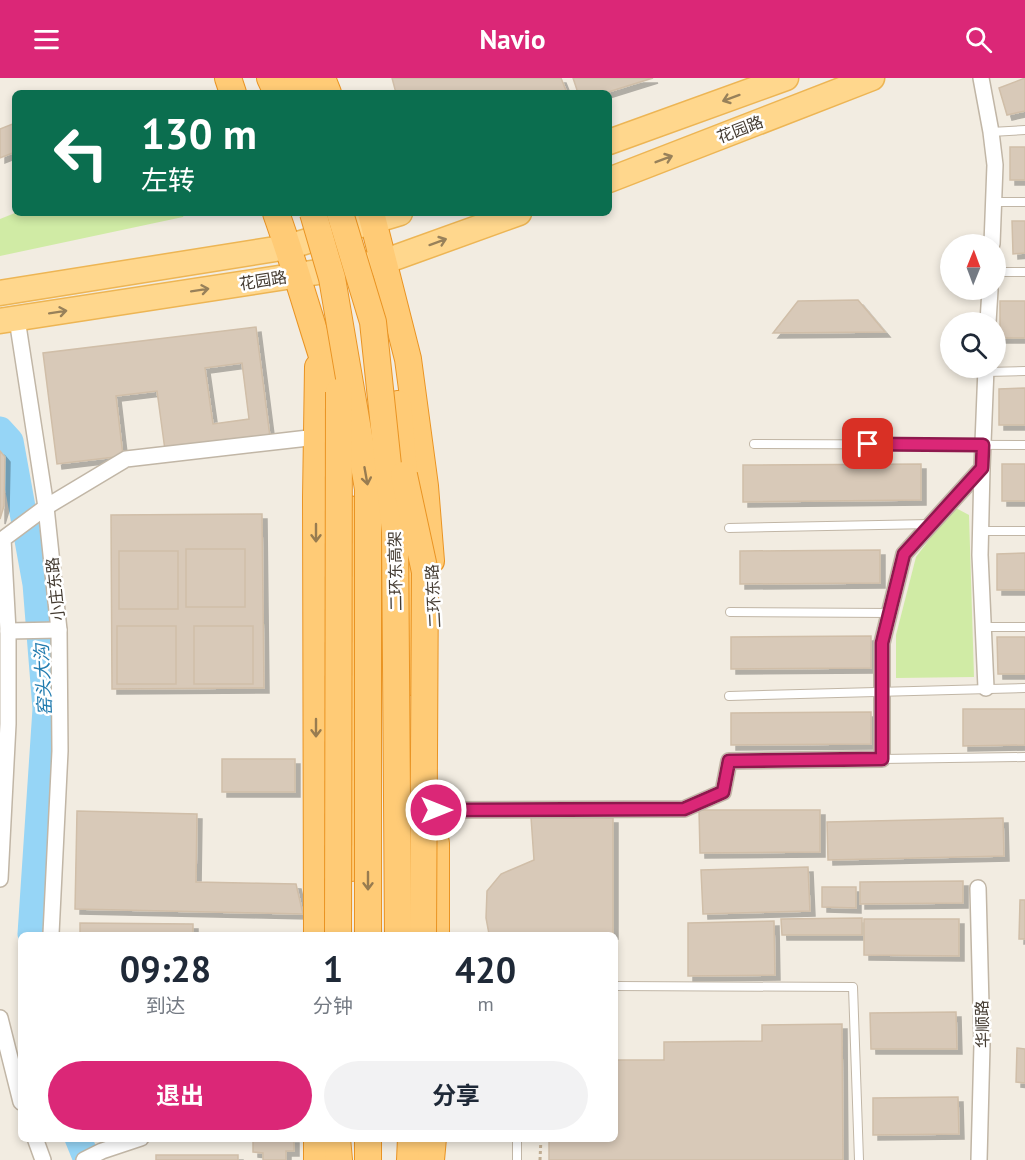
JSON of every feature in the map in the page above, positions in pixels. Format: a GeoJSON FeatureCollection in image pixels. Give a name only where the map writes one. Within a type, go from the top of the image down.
{"type":"FeatureCollection","features":[{"type":"Feature","properties":{"kind":"highway"},"geometry":{"type":"LineString","coordinates":[[277,216],[298,274],[318,349],[343,419],[354,576],[350,932]]}},
{"type":"Feature","properties":{"kind":"highway","name":"二环东高架"},"geometry":{"type":"LineString","coordinates":[[314,216],[332,278],[368,489],[368,932]]}},
{"type":"Feature","properties":{"kind":"highway","name":"二环东高架"},"geometry":{"type":"LineString","coordinates":[[341,216],[373,322],[395,532],[398,932]]}},
{"type":"Feature","properties":{"kind":"highway","name":"二环东路"},"geometry":{"type":"LineString","coordinates":[[372,216],[408,359],[425,486],[435,609],[436,932]]}},
{"type":"Feature","properties":{"kind":"highway","name":"二环东路"},"geometry":{"type":"LineString","coordinates":[[383,262],[412,562],[412,932]]}},
{"type":"Feature","properties":{"kind":"highway"},"geometry":{"type":"LineString","coordinates":[[338,932],[339,320]]}},
{"type":"Feature","properties":{"kind":"highway"},"geometry":{"type":"LineString","coordinates":[[317,932],[318,349]]}},
{"type":"Feature","properties":{"kind":"highway"},"geometry":{"type":"LineString","coordinates":[[383,413],[399,451],[424,572],[423,932]]}},
{"type":"Feature","properties":{"kind":"highway"},"geometry":{"type":"LineString","coordinates":[[317,1142],[317,1160]]}},
{"type":"Feature","properties":{"kind":"highway"},"geometry":{"type":"LineString","coordinates":[[338,1142],[339,1160]]}},
{"type":"Feature","properties":{"kind":"highway"},"geometry":{"type":"LineString","coordinates":[[346,1160],[347,1142]]}},
{"type":"Feature","properties":{"kind":"highway"},"geometry":{"type":"LineString","coordinates":[[368,1142],[368,1160]]}},
{"type":"Feature","properties":{"kind":"highway"},"geometry":{"type":"LineString","coordinates":[[399,1142],[399,1160]]}},
{"type":"Feature","properties":{"kind":"highway"},"geometry":{"type":"LineString","coordinates":[[410,1160],[411,1142]]}},
{"type":"Feature","properties":{"kind":"highway"},"geometry":{"type":"LineString","coordinates":[[418,1142],[419,1160]]}},
{"type":"Feature","properties":{"kind":"highway"},"geometry":{"type":"LineString","coordinates":[[431,1160],[433,1142]]}},
{"type":"Feature","properties":{"kind":"main road","name":"花园路"},"geometry":{"type":"LineString","coordinates":[[612,141],[786,78]]}},
{"type":"Feature","properties":{"kind":"main road","name":"花园路"},"geometry":{"type":"LineString","coordinates":[[612,179],[872,78]]}},
{"type":"Feature","properties":{"kind":"main road","name":"花园路"},"geometry":{"type":"LineString","coordinates":[[0,293],[288,247],[372,216]]}},
{"type":"Feature","properties":{"kind":"main road","name":"花园路"},"geometry":{"type":"LineString","coordinates":[[8,320],[383,262],[511,216]]}},
{"type":"Feature","properties":{"kind":"main road"},"geometry":{"type":"LineString","coordinates":[[138,271],[142,299]]}},
{"type":"Feature","properties":{"kind":"street"},"geometry":{"type":"LineString","coordinates":[[981,78],[992,132],[995,165],[992,234]]}},
{"type":"Feature","properties":{"kind":"street","name":"小庄东路"},"geometry":{"type":"LineString","coordinates":[[8,320],[46,507],[55,631],[60,751],[51,932]]}},
{"type":"Feature","properties":{"kind":"street"},"geometry":{"type":"LineString","coordinates":[[986,378],[980,531],[986,688]]}},
{"type":"Feature","properties":{"kind":"street"},"geometry":{"type":"LineString","coordinates":[[0,879],[16,631],[3,539],[46,507],[126,459],[317,437]]}},
{"type":"Feature","properties":{"kind":"street"},"geometry":{"type":"LineString","coordinates":[[436,810],[684,809],[723,792],[729,761],[882,759],[882,643],[904,554],[982,468]]}},
{"type":"Feature","properties":{"kind":"street"},"geometry":{"type":"LineString","coordinates":[[16,631],[55,631]]}},
{"type":"Feature","properties":{"kind":"street","name":"华顺路"},"geometry":{"type":"LineString","coordinates":[[978,888],[982,1045],[978,1160]]}},
{"type":"Feature","properties":{"kind":"street"},"geometry":{"type":"LineString","coordinates":[[0,1018],[18,1090]]}},
{"type":"Feature","properties":{"kind":"street"},"geometry":{"type":"LineString","coordinates":[[36,1142],[43,1160]]}},
{"type":"Feature","properties":{"kind":"street"},"geometry":{"type":"LineString","coordinates":[[84,1160],[101,1150],[128,1142]]}},
{"type":"Feature","properties":{"kind":"lane"},"geometry":{"type":"LineString","coordinates":[[992,132],[1025,130]]}},
{"type":"Feature","properties":{"kind":"lane"},"geometry":{"type":"LineString","coordinates":[[994,202],[1025,202]]}},
{"type":"Feature","properties":{"kind":"lane"},"geometry":{"type":"LineString","coordinates":[[1006,272],[1025,272]]}},
{"type":"Feature","properties":{"kind":"lane"},"geometry":{"type":"LineString","coordinates":[[1006,371],[1025,371]]}},
{"type":"Feature","properties":{"kind":"lane"},"geometry":{"type":"LineString","coordinates":[[754,444],[1025,445]]}},
{"type":"Feature","properties":{"kind":"lane"},"geometry":{"type":"LineString","coordinates":[[729,528],[931,524]]}},
{"type":"Feature","properties":{"kind":"lane"},"geometry":{"type":"LineString","coordinates":[[980,531],[1025,531]]}},
{"type":"Feature","properties":{"kind":"lane"},"geometry":{"type":"LineString","coordinates":[[730,612],[890,613]]}},
{"type":"Feature","properties":{"kind":"lane"},"geometry":{"type":"LineString","coordinates":[[983,627],[1025,627]]}},
{"type":"Feature","properties":{"kind":"lane"},"geometry":{"type":"LineString","coordinates":[[729,696],[1025,688]]}},
{"type":"Feature","properties":{"kind":"lane"},"geometry":{"type":"LineString","coordinates":[[882,759],[1025,757]]}},
{"type":"Feature","properties":{"kind":"lane"},"geometry":{"type":"LineString","coordinates":[[618,986],[853,987],[859,1160]]}},
{"type":"Feature","properties":{"kind":"lane"},"geometry":{"type":"LineString","coordinates":[[517,1142],[517,1160]]}},
{"type":"Feature","properties":{"kind":"path"},"geometry":{"type":"LineString","coordinates":[[540,1160],[541,1142]]}},
{"type":"Feature","properties":{"kind":"green space"},"geometry":{"type":"Polygon","coordinates":[[[12,214],[184,216],[0,256],[0,219],[12,214]]]}},
{"type":"Feature","properties":{"kind":"green space"},"geometry":{"type":"Polygon","coordinates":[[[954,507],[969,515],[974,677],[896,678],[896,635],[916,557],[954,507]]]}},
{"type":"Feature","properties":{"kind":"building"},"geometry":{"type":"Polygon","coordinates":[[[392,78],[561,78],[566,90],[395,90],[392,78]]]}},
{"type":"Feature","properties":{"kind":"building"},"geometry":{"type":"Polygon","coordinates":[[[573,78],[653,78],[612,91],[577,90],[573,78]]]}},
{"type":"Feature","properties":{"kind":"building"},"geometry":{"type":"Polygon","coordinates":[[[1025,78],[1025,111],[1007,115],[999,88],[1025,78]]]}},
{"type":"Feature","properties":{"kind":"building"},"geometry":{"type":"Polygon","coordinates":[[[12,124],[12,153],[0,158],[0,129],[12,124]]]}},
{"type":"Feature","properties":{"kind":"building"},"geometry":{"type":"Polygon","coordinates":[[[1010,147],[1025,147],[1025,180],[1010,180],[1010,147]]]}},
{"type":"Feature","properties":{"kind":"building"},"geometry":{"type":"Polygon","coordinates":[[[1012,221],[1025,221],[1025,253],[1013,254],[1012,221]]]}},
{"type":"Feature","properties":{"kind":"building"},"geometry":{"type":"Polygon","coordinates":[[[858,300],[885,332],[773,333],[798,301],[858,300]]]}},
{"type":"Feature","properties":{"kind":"building"},"geometry":{"type":"Polygon","coordinates":[[[1000,301],[1025,301],[1025,338],[1006,338],[1006,312],[1000,312],[1000,301]]]}},
{"type":"Feature","properties":{"kind":"building"},"geometry":{"type":"Polygon","coordinates":[[[256,327],[270,437],[165,450],[157,391],[116,396],[123,456],[57,464],[43,353],[256,327]],[[242,363],[205,368],[213,424],[249,419],[242,363]]]}},
{"type":"Feature","properties":{"kind":"building"},"geometry":{"type":"Polygon","coordinates":[[[1025,388],[1025,425],[999,425],[999,389],[1025,388]]]}},
{"type":"Feature","properties":{"kind":"building"},"geometry":{"type":"Polygon","coordinates":[[[0,451],[5,457],[4,506],[0,519],[0,451]]]}},
{"type":"Feature","properties":{"kind":"building"},"geometry":{"type":"Polygon","coordinates":[[[921,464],[921,500],[743,502],[743,465],[921,464]]]}},
{"type":"Feature","properties":{"kind":"building"},"geometry":{"type":"Polygon","coordinates":[[[1002,464],[1025,464],[1025,501],[1002,501],[1002,464]]]}},
{"type":"Feature","properties":{"kind":"building"},"geometry":{"type":"Polygon","coordinates":[[[262,514],[264,688],[112,689],[111,515],[262,514]]]}},
{"type":"Feature","properties":{"kind":"building"},"geometry":{"type":"Polygon","coordinates":[[[186,549],[245,549],[245,607],[186,607],[186,549]]]}},
{"type":"Feature","properties":{"kind":"building"},"geometry":{"type":"Polygon","coordinates":[[[880,550],[880,583],[740,584],[740,551],[880,550]]]}},
{"type":"Feature","properties":{"kind":"building"},"geometry":{"type":"Polygon","coordinates":[[[119,551],[178,551],[178,609],[119,609],[119,551]]]}},
{"type":"Feature","properties":{"kind":"building"},"geometry":{"type":"Polygon","coordinates":[[[1025,553],[1025,590],[997,590],[997,554],[1025,553]]]}},
{"type":"Feature","properties":{"kind":"building"},"geometry":{"type":"Polygon","coordinates":[[[117,626],[176,626],[176,684],[117,684],[117,626]]]}},
{"type":"Feature","properties":{"kind":"building"},"geometry":{"type":"Polygon","coordinates":[[[194,626],[253,626],[253,684],[194,684],[194,626]]]}},
{"type":"Feature","properties":{"kind":"building"},"geometry":{"type":"Polygon","coordinates":[[[871,636],[871,668],[731,669],[731,637],[871,636]]]}},
{"type":"Feature","properties":{"kind":"building"},"geometry":{"type":"Polygon","coordinates":[[[997,637],[1025,637],[1025,674],[998,674],[997,637]]]}},
{"type":"Feature","properties":{"kind":"building"},"geometry":{"type":"Polygon","coordinates":[[[963,709],[1025,709],[1025,745],[963,746],[963,709]]]}},
{"type":"Feature","properties":{"kind":"building"},"geometry":{"type":"Polygon","coordinates":[[[871,712],[871,744],[731,745],[731,713],[871,712]]]}},
{"type":"Feature","properties":{"kind":"building"},"geometry":{"type":"Polygon","coordinates":[[[222,759],[295,759],[295,792],[222,792],[222,759]]]}},
{"type":"Feature","properties":{"kind":"building"},"geometry":{"type":"Polygon","coordinates":[[[699,810],[820,810],[820,852],[700,853],[699,810]]]}},
{"type":"Feature","properties":{"kind":"building"},"geometry":{"type":"Polygon","coordinates":[[[77,811],[197,814],[196,882],[296,884],[303,914],[75,909],[77,811]]]}},
{"type":"Feature","properties":{"kind":"building"},"geometry":{"type":"Polygon","coordinates":[[[531,817],[613,818],[613,932],[489,932],[486,918],[487,891],[501,874],[534,860],[531,817]]]}},
{"type":"Feature","properties":{"kind":"building"},"geometry":{"type":"Polygon","coordinates":[[[1003,818],[1004,856],[828,860],[827,822],[1003,818]]]}},
{"type":"Feature","properties":{"kind":"building"},"geometry":{"type":"Polygon","coordinates":[[[808,867],[810,911],[703,914],[701,870],[808,867]]]}},
{"type":"Feature","properties":{"kind":"building"},"geometry":{"type":"Polygon","coordinates":[[[963,881],[963,903],[860,904],[860,882],[963,881]]]}},
{"type":"Feature","properties":{"kind":"building"},"geometry":{"type":"Polygon","coordinates":[[[822,887],[856,887],[856,908],[822,907],[822,887]]]}},
{"type":"Feature","properties":{"kind":"building"},"geometry":{"type":"Polygon","coordinates":[[[1020,900],[1025,900],[1025,939],[1019,939],[1020,900]]]}},
{"type":"Feature","properties":{"kind":"building"},"geometry":{"type":"Polygon","coordinates":[[[862,918],[862,935],[782,935],[781,919],[862,918]]]}},
{"type":"Feature","properties":{"kind":"building"},"geometry":{"type":"Polygon","coordinates":[[[864,919],[959,919],[959,956],[864,955],[864,919]]]}},
{"type":"Feature","properties":{"kind":"building"},"geometry":{"type":"Polygon","coordinates":[[[774,921],[775,975],[688,976],[688,923],[774,921]]]}},
{"type":"Feature","properties":{"kind":"building"},"geometry":{"type":"Polygon","coordinates":[[[80,923],[193,924],[193,932],[80,932],[80,923]]]}},
{"type":"Feature","properties":{"kind":"building"},"geometry":{"type":"Polygon","coordinates":[[[956,1012],[957,1049],[871,1049],[870,1013],[956,1012]]]}},
{"type":"Feature","properties":{"kind":"building"},"geometry":{"type":"Polygon","coordinates":[[[842,1024],[843,1160],[549,1160],[549,1142],[618,1142],[618,1060],[664,1060],[664,1042],[762,1041],[762,1025],[842,1024]]]}},
{"type":"Feature","properties":{"kind":"building"},"geometry":{"type":"Polygon","coordinates":[[[1017,1048],[1025,1049],[1025,1083],[1016,1082],[1017,1048]]]}},
{"type":"Feature","properties":{"kind":"building"},"geometry":{"type":"Polygon","coordinates":[[[958,1097],[959,1134],[873,1135],[873,1098],[958,1097]]]}},
{"type":"Feature","properties":{"kind":"building"},"geometry":{"type":"Polygon","coordinates":[[[253,1142],[294,1142],[294,1151],[286,1151],[286,1160],[263,1160],[263,1153],[253,1152],[253,1142]]]}},
{"type":"Feature","properties":{"kind":"building"},"geometry":{"type":"Polygon","coordinates":[[[156,1155],[238,1155],[238,1160],[156,1160],[156,1155]]]}},
{"type":"Feature","properties":{"kind":"waterway","name":"窑头大沟"},"geometry":{"type":"LineString","coordinates":[[0,430],[10,441],[36,584],[46,709],[31,932]]}},
{"type":"Feature","properties":{"kind":"waterway","name":"窑头大沟"},"geometry":{"type":"LineString","coordinates":[[80,1142],[87,1160]]}},
{"type":"Feature","properties":{"kind":"route"},"geometry":{"type":"LineString","coordinates":[[436,810],[684,809],[723,792],[729,761],[882,759],[882,643],[904,554],[982,468],[983,445],[868,444]]}}]}
